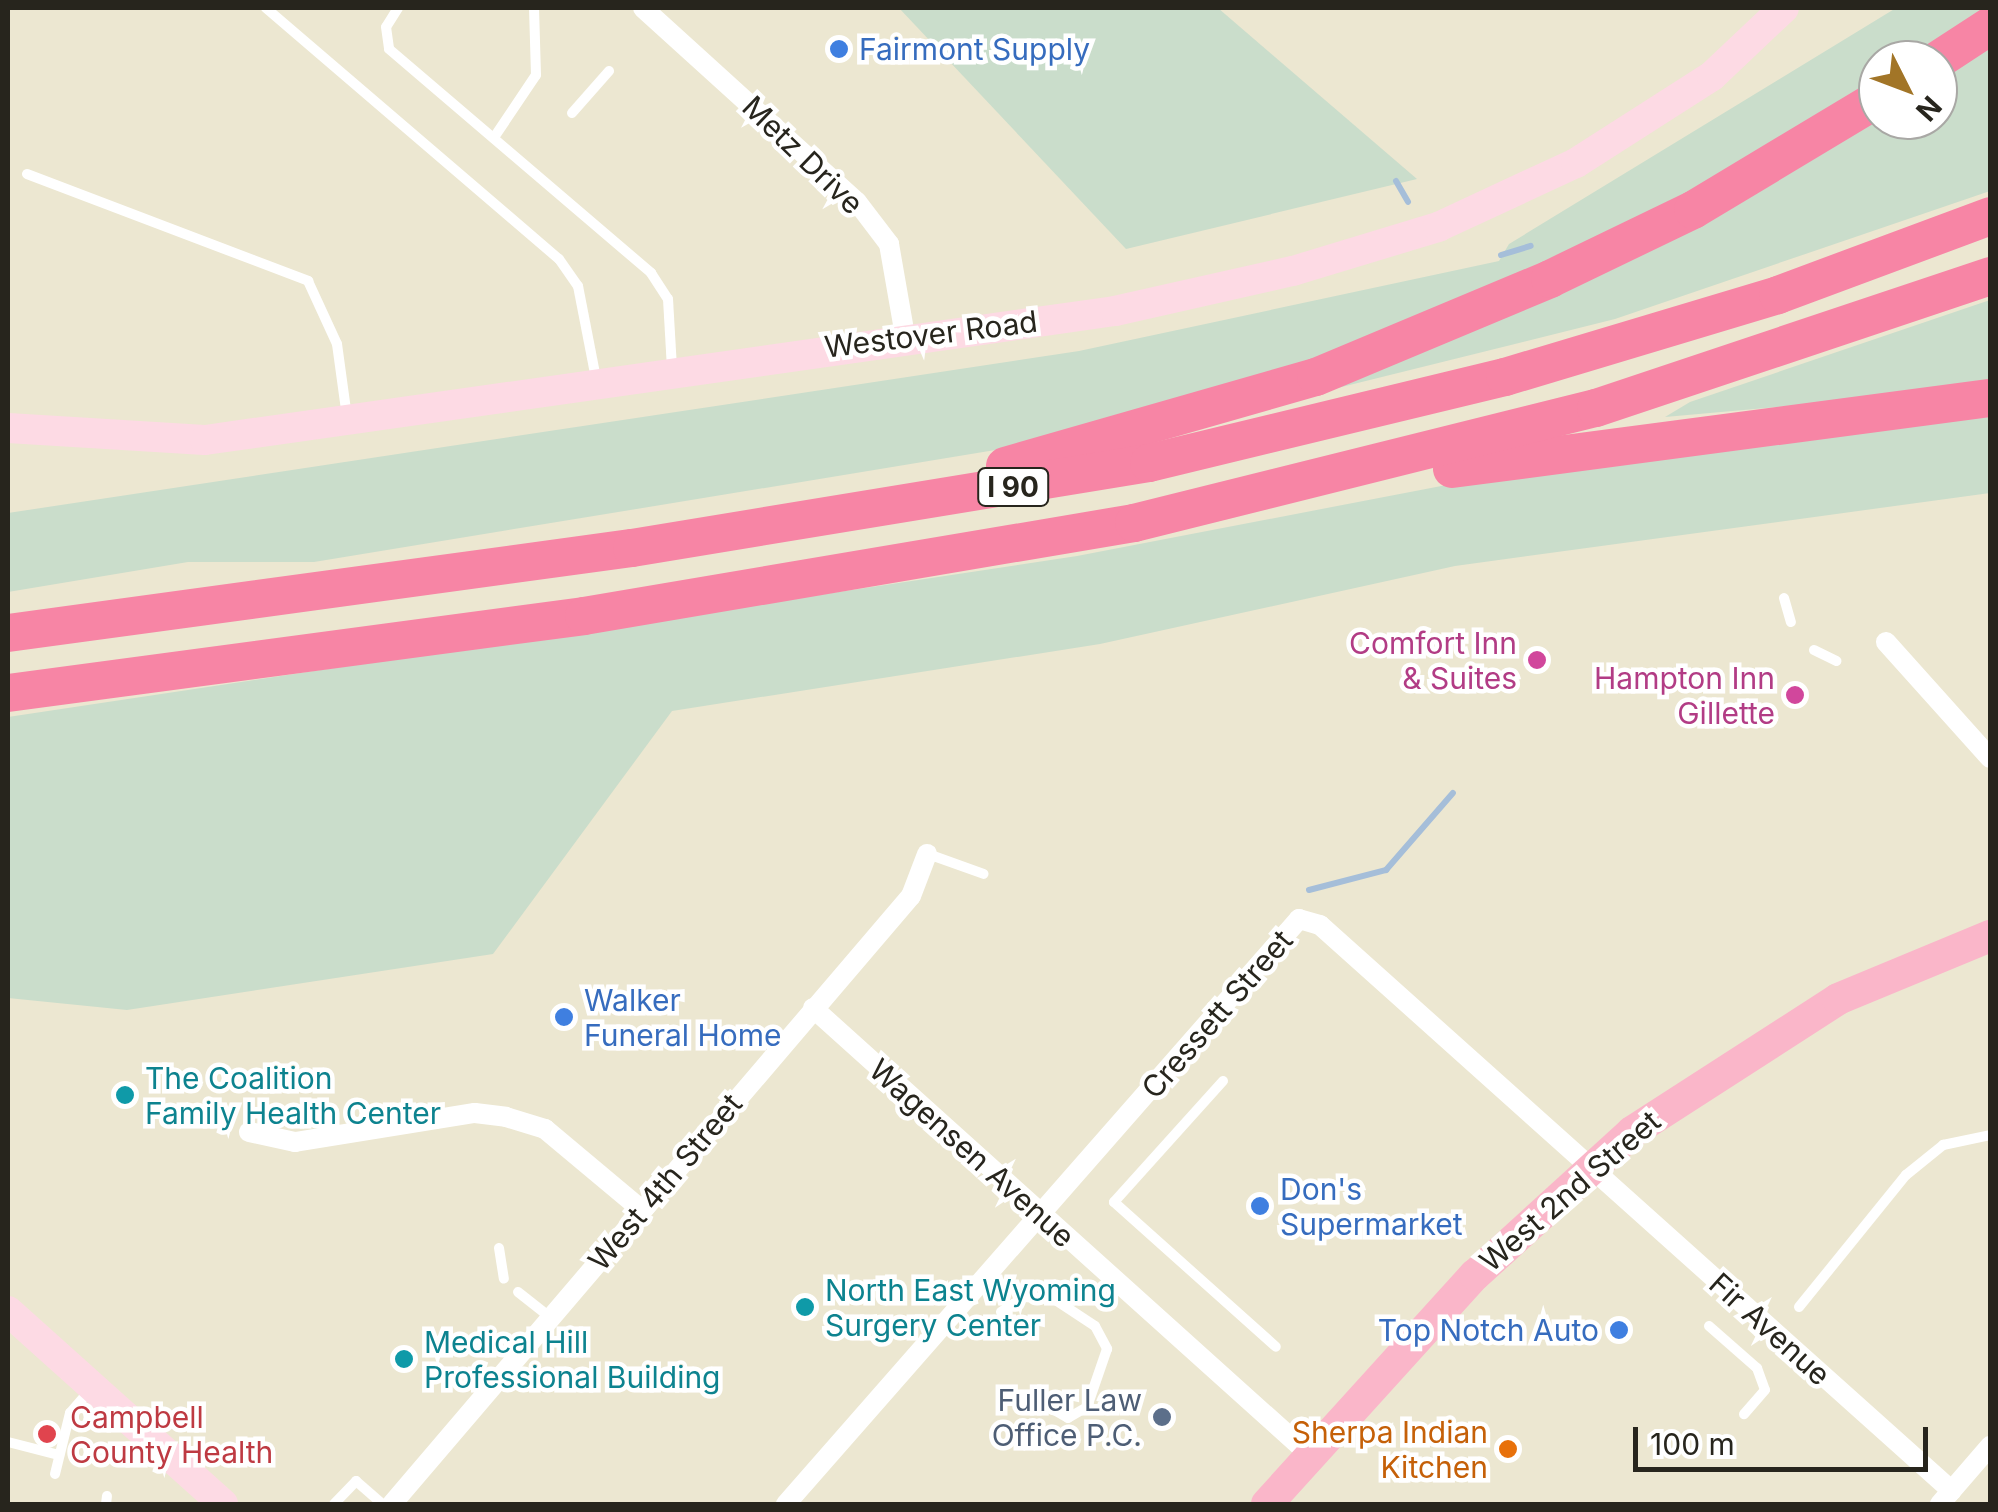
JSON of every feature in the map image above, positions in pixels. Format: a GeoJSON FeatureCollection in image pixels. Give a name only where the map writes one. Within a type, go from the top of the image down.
{"type":"FeatureCollection","features":[{"type":"Feature","properties":{"kind":"highway"},"geometry":{"type":"LineString","coordinates":[[1958,47],[1990,26]]}},
{"type":"Feature","properties":{"kind":"highway","name":"I 90"},"geometry":{"type":"LineString","coordinates":[[632,548],[1010,465],[1316,377],[1693,210],[1858,111]]}},
{"type":"Feature","properties":{"kind":"highway","name":"I 90"},"geometry":{"type":"LineString","coordinates":[[8,633],[632,548],[1168,459],[1504,377],[1778,295],[1990,216]]}},
{"type":"Feature","properties":{"kind":"highway","name":"I 90"},"geometry":{"type":"LineString","coordinates":[[1134,523],[1596,408],[1990,276]]}},
{"type":"Feature","properties":{"kind":"highway","name":"I 90"},"geometry":{"type":"LineString","coordinates":[[8,693],[584,616],[1619,441],[1990,398]]}},
{"type":"Feature","properties":{"kind":"main road","name":"West 2nd Street"},"geometry":{"type":"LineString","coordinates":[[1267,1504],[1452,1298],[1588,1167],[1690,1089],[1838,999],[1990,936]]}},
{"type":"Feature","properties":{"kind":"street","name":"Metz Drive"},"geometry":{"type":"LineString","coordinates":[[643,8],[857,202],[890,244],[904,336]]}},
{"type":"Feature","properties":{"kind":"street","name":"Westover Road"},"geometry":{"type":"LineString","coordinates":[[8,428],[206,440],[596,379],[1115,311],[1438,228],[1636,129],[1712,76],[1784,8]]}},
{"type":"Feature","properties":{"kind":"street"},"geometry":{"type":"LineString","coordinates":[[1886,642],[1990,758]]}},
{"type":"Feature","properties":{"kind":"street","name":"West 4th Street"},"geometry":{"type":"LineString","coordinates":[[392,1504],[910,896],[927,854]]}},
{"type":"Feature","properties":{"kind":"street","name":"Cressett Street"},"geometry":{"type":"LineString","coordinates":[[1036,1213],[1299,919],[1320,924],[1588,1167]]}},
{"type":"Feature","properties":{"kind":"street","name":"Wagensen Avenue"},"geometry":{"type":"LineString","coordinates":[[812,1008],[1036,1213],[1312,1456]]}},
{"type":"Feature","properties":{"kind":"street"},"geometry":{"type":"LineString","coordinates":[[249,1132],[295,1142],[475,1113],[506,1117],[545,1129],[642,1210]]}},
{"type":"Feature","properties":{"kind":"street","name":"Fir Avenue"},"geometry":{"type":"LineString","coordinates":[[1588,1167],[1946,1498]]}},
{"type":"Feature","properties":{"kind":"street"},"geometry":{"type":"LineString","coordinates":[[786,1504],[1036,1213]]}},
{"type":"Feature","properties":{"kind":"street"},"geometry":{"type":"LineString","coordinates":[[8,1312],[223,1504]]}},
{"type":"Feature","properties":{"kind":"street"},"geometry":{"type":"LineString","coordinates":[[1946,1498],[1990,1446]]}},
{"type":"Feature","properties":{"kind":"lane"},"geometry":{"type":"LineString","coordinates":[[266,8],[559,259],[578,286],[596,379]]}},
{"type":"Feature","properties":{"kind":"lane"},"geometry":{"type":"LineString","coordinates":[[398,8],[386,27],[389,49],[651,273],[668,298],[672,369]]}},
{"type":"Feature","properties":{"kind":"lane"},"geometry":{"type":"LineString","coordinates":[[495,136],[536,75],[534,8]]}},
{"type":"Feature","properties":{"kind":"lane"},"geometry":{"type":"LineString","coordinates":[[572,112],[609,70]]}},
{"type":"Feature","properties":{"kind":"lane"},"geometry":{"type":"LineString","coordinates":[[28,174],[308,281],[337,344],[348,418]]}},
{"type":"Feature","properties":{"kind":"lane"},"geometry":{"type":"LineString","coordinates":[[1784,598],[1791,622]]}},
{"type":"Feature","properties":{"kind":"lane"},"geometry":{"type":"LineString","coordinates":[[1814,650],[1837,662]]}},
{"type":"Feature","properties":{"kind":"lane"},"geometry":{"type":"LineString","coordinates":[[927,854],[984,874]]}},
{"type":"Feature","properties":{"kind":"lane"},"geometry":{"type":"LineString","coordinates":[[1223,1081],[1114,1202],[1276,1347]]}},
{"type":"Feature","properties":{"kind":"lane"},"geometry":{"type":"LineString","coordinates":[[1799,1306],[1906,1176],[1943,1145],[1990,1135]]}},
{"type":"Feature","properties":{"kind":"lane"},"geometry":{"type":"LineString","coordinates":[[499,1248],[504,1279]]}},
{"type":"Feature","properties":{"kind":"lane"},"geometry":{"type":"LineString","coordinates":[[518,1292],[550,1318]]}},
{"type":"Feature","properties":{"kind":"lane"},"geometry":{"type":"LineString","coordinates":[[1001,1312],[1024,1297],[1054,1299],[1095,1326],[1106,1349],[1088,1407],[1068,1418],[1051,1408]]}},
{"type":"Feature","properties":{"kind":"lane"},"geometry":{"type":"LineString","coordinates":[[1708,1326],[1757,1368],[1765,1390],[1744,1414]]}},
{"type":"Feature","properties":{"kind":"lane"},"geometry":{"type":"LineString","coordinates":[[55,1474],[70,1413],[93,1387]]}},
{"type":"Feature","properties":{"kind":"lane"},"geometry":{"type":"LineString","coordinates":[[8,1442],[59,1455]]}},
{"type":"Feature","properties":{"kind":"lane"},"geometry":{"type":"LineString","coordinates":[[334,1504],[356,1481],[382,1504]]}},
{"type":"Feature","properties":{"kind":"green space"},"geometry":{"type":"Polygon","coordinates":[[[899,8],[1218,8],[1417,179],[1126,249],[899,8]]]}},
{"type":"Feature","properties":{"kind":"green space"},"geometry":{"type":"Polygon","coordinates":[[[1896,8],[1990,8],[1943,40],[1858,40],[1858,96],[1695,196],[1339,351],[1026,445],[314,562],[188,562],[8,592],[8,513],[1079,351],[1499,261],[1509,244],[1896,8]]]}},
{"type":"Feature","properties":{"kind":"green space"},"geometry":{"type":"Polygon","coordinates":[[[1990,40],[1990,191],[1615,319],[1245,411],[1858,129],[1858,140],[1958,140],[1958,62],[1990,40]]]}},
{"type":"Feature","properties":{"kind":"green space"},"geometry":{"type":"Polygon","coordinates":[[[1990,300],[1990,388],[1665,417],[1690,402],[1990,300]]]}},
{"type":"Feature","properties":{"kind":"green space"},"geometry":{"type":"Polygon","coordinates":[[[1990,409],[1990,493],[1455,566],[1100,644],[672,711],[493,954],[127,1010],[8,998],[8,717],[1077,556],[1613,453],[1990,409]]]}},
{"type":"Feature","properties":{"kind":"waterway"},"geometry":{"type":"LineString","coordinates":[[1396,181],[1408,202]]}},
{"type":"Feature","properties":{"kind":"waterway"},"geometry":{"type":"LineString","coordinates":[[1501,255],[1531,246]]}},
{"type":"Feature","properties":{"kind":"waterway"},"geometry":{"type":"LineString","coordinates":[[1309,890],[1386,870],[1453,793]]}},
{"type":"Feature","properties":{"kind":"place","name":"Fairmont Supply"},"geometry":{"type":"Point","coordinates":[839,49]}},
{"type":"Feature","properties":{"kind":"place","name":"Comfort Inn & Suites"},"geometry":{"type":"Point","coordinates":[1537,660]}},
{"type":"Feature","properties":{"kind":"place","name":"Hampton Inn Gillette"},"geometry":{"type":"Point","coordinates":[1795,695]}},
{"type":"Feature","properties":{"kind":"place","name":"Walker Funeral Home"},"geometry":{"type":"Point","coordinates":[564,1017]}},
{"type":"Feature","properties":{"kind":"place","name":"The Coalition Family Health Center"},"geometry":{"type":"Point","coordinates":[125,1095]}},
{"type":"Feature","properties":{"kind":"place","name":"Don's Supermarket"},"geometry":{"type":"Point","coordinates":[1260,1206]}},
{"type":"Feature","properties":{"kind":"place","name":"North East Wyoming Surgery Center"},"geometry":{"type":"Point","coordinates":[805,1307]}},
{"type":"Feature","properties":{"kind":"place","name":"Top Notch Auto"},"geometry":{"type":"Point","coordinates":[1619,1330]}},
{"type":"Feature","properties":{"kind":"place","name":"Medical Hill Professional Building"},"geometry":{"type":"Point","coordinates":[404,1359]}},
{"type":"Feature","properties":{"kind":"place","name":"Fuller Law Office P.C."},"geometry":{"type":"Point","coordinates":[1162,1417]}},
{"type":"Feature","properties":{"kind":"place","name":"Campbell County Health"},"geometry":{"type":"Point","coordinates":[47,1434]}},
{"type":"Feature","properties":{"kind":"place","name":"Sherpa Indian Kitchen"},"geometry":{"type":"Point","coordinates":[1508,1449]}}]}
